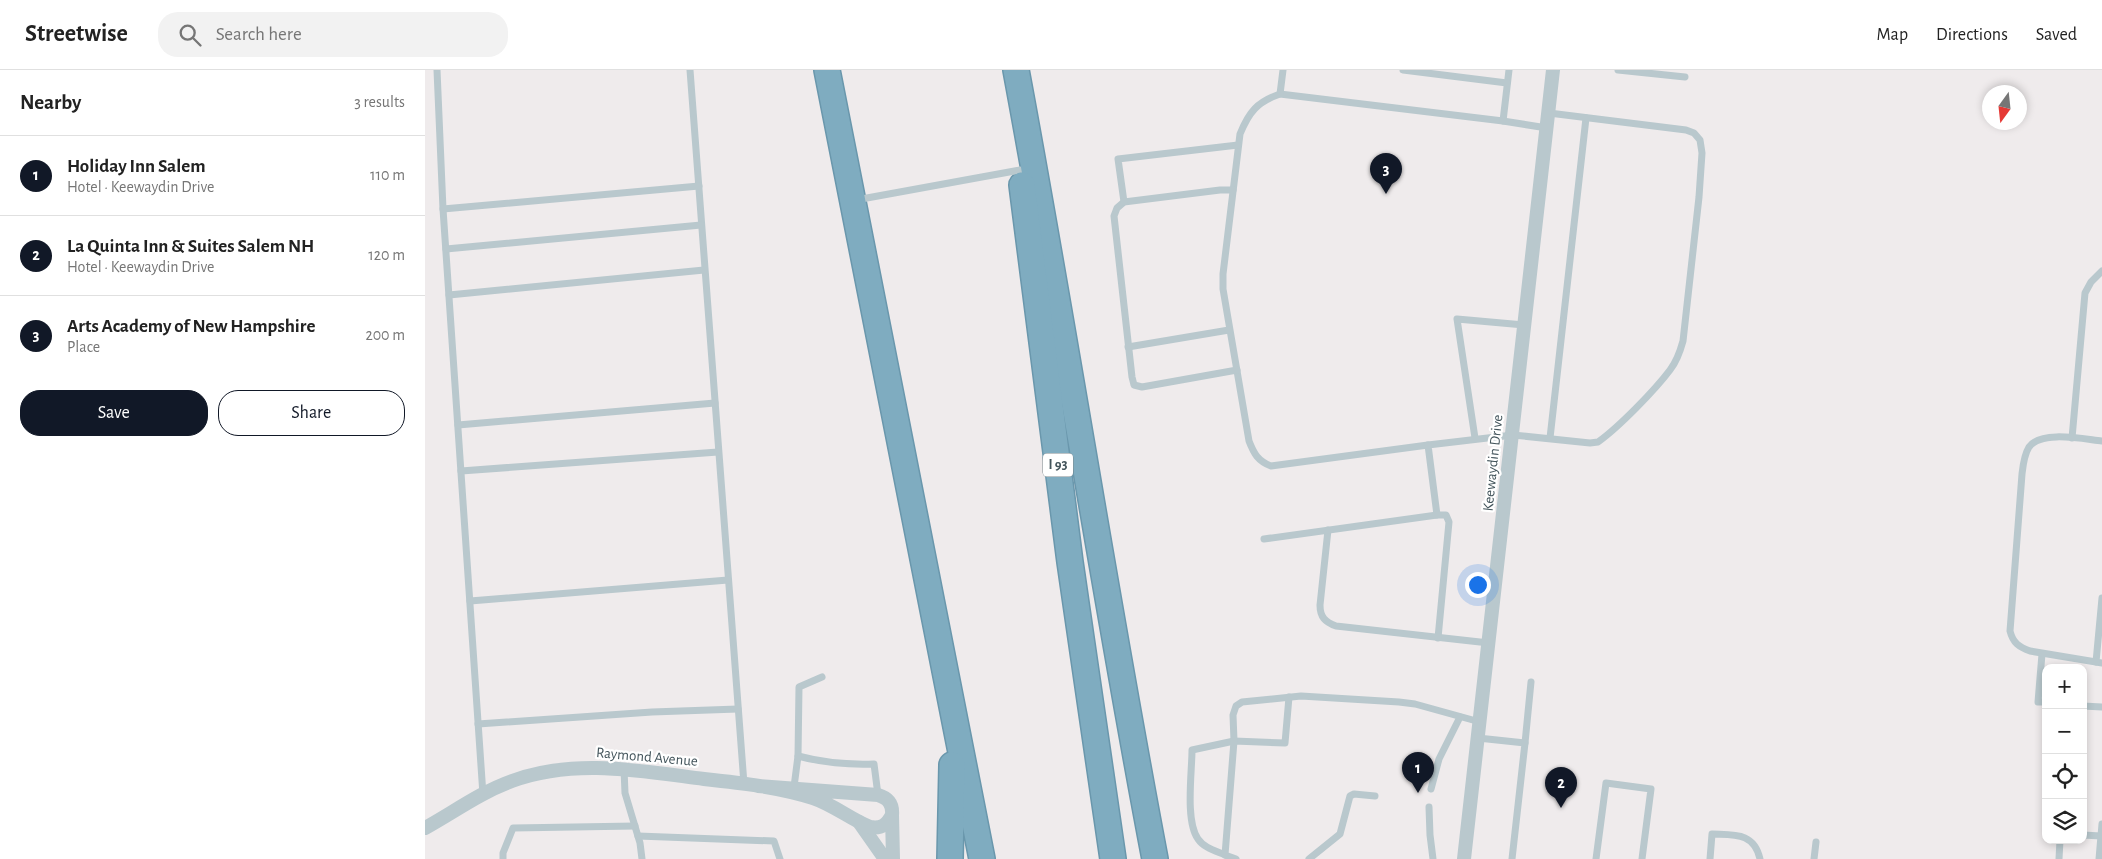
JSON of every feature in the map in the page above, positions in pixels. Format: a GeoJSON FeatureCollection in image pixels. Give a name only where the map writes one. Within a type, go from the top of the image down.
{"type":"FeatureCollection","features":[{"type":"Feature","properties":{"kind":"highway"},"geometry":{"type":"LineString","coordinates":[[827,70],[981,859]]}},
{"type":"Feature","properties":{"kind":"highway","name":"I 93"},"geometry":{"type":"LineString","coordinates":[[1007,70],[1070,562],[1113,859]]}},
{"type":"Feature","properties":{"kind":"highway"},"geometry":{"type":"LineString","coordinates":[[1016,70],[1046,228],[1124,699],[1155,859]]}},
{"type":"Feature","properties":{"kind":"highway"},"geometry":{"type":"LineString","coordinates":[[950,859],[954,717]]}},
{"type":"Feature","properties":{"kind":"street","name":"Keewaydin Drive"},"geometry":{"type":"LineString","coordinates":[[1464,859],[1553,70]]}},
{"type":"Feature","properties":{"kind":"street","name":"Raymond Avenue"},"geometry":{"type":"LineString","coordinates":[[425,828],[483,795],[513,781],[549,772],[586,768],[624,769],[758,786],[831,805],[858,821],[876,828],[885,825],[892,815]]}},
{"type":"Feature","properties":{"kind":"street","name":"Raymond Avenue"},"geometry":{"type":"LineString","coordinates":[[758,786],[794,787],[877,795]]}},
{"type":"Feature","properties":{"kind":"street"},"geometry":{"type":"LineString","coordinates":[[877,795],[887,799],[891,804],[893,859]]}},
{"type":"Feature","properties":{"kind":"street"},"geometry":{"type":"LineString","coordinates":[[858,821],[885,859]]}},
{"type":"Feature","properties":{"kind":"lane"},"geometry":{"type":"LineString","coordinates":[[437,70],[443,209],[483,795]]}},
{"type":"Feature","properties":{"kind":"lane"},"geometry":{"type":"LineString","coordinates":[[690,70],[744,784]]}},
{"type":"Feature","properties":{"kind":"lane"},"geometry":{"type":"LineString","coordinates":[[1280,94],[1283,70]]}},
{"type":"Feature","properties":{"kind":"lane"},"geometry":{"type":"LineString","coordinates":[[1403,70],[1507,83]]}},
{"type":"Feature","properties":{"kind":"lane"},"geometry":{"type":"LineString","coordinates":[[1503,120],[1509,70]]}},
{"type":"Feature","properties":{"kind":"lane"},"geometry":{"type":"LineString","coordinates":[[1618,70],[1685,77]]}},
{"type":"Feature","properties":{"kind":"lane"},"geometry":{"type":"LineString","coordinates":[[1547,128],[1503,120],[1280,94],[1260,103],[1252,112],[1245,122],[1238,145],[1223,274],[1224,298],[1229,330],[1253,454],[1262,462],[1271,466],[1475,438],[1513,435],[1590,443],[1598,442],[1653,390],[1671,369],[1679,356],[1683,341],[1702,153],[1700,140],[1695,133],[1686,130],[1549,113]]}},
{"type":"Feature","properties":{"kind":"lane"},"geometry":{"type":"LineString","coordinates":[[1550,438],[1586,118]]}},
{"type":"Feature","properties":{"kind":"lane"},"geometry":{"type":"LineString","coordinates":[[1124,202],[1118,159],[1238,145]]}},
{"type":"Feature","properties":{"kind":"lane"},"geometry":{"type":"LineString","coordinates":[[853,201],[1020,170]]}},
{"type":"Feature","properties":{"kind":"lane"},"geometry":{"type":"LineString","coordinates":[[443,209],[699,186]]}},
{"type":"Feature","properties":{"kind":"lane"},"geometry":{"type":"LineString","coordinates":[[1233,190],[1124,202],[1117,208],[1113,216],[1131,377],[1134,385],[1142,387],[1237,370]]}},
{"type":"Feature","properties":{"kind":"lane"},"geometry":{"type":"LineString","coordinates":[[446,249],[701,225]]}},
{"type":"Feature","properties":{"kind":"lane"},"geometry":{"type":"LineString","coordinates":[[449,295],[704,270]]}},
{"type":"Feature","properties":{"kind":"lane"},"geometry":{"type":"LineString","coordinates":[[2072,438],[2084,300],[2091,282],[2102,271]]}},
{"type":"Feature","properties":{"kind":"lane"},"geometry":{"type":"LineString","coordinates":[[1475,438],[1457,319],[1525,325]]}},
{"type":"Feature","properties":{"kind":"lane"},"geometry":{"type":"LineString","coordinates":[[1128,347],[1229,330]]}},
{"type":"Feature","properties":{"kind":"lane"},"geometry":{"type":"LineString","coordinates":[[458,425],[715,403]]}},
{"type":"Feature","properties":{"kind":"lane"},"geometry":{"type":"LineString","coordinates":[[2102,441],[2048,437],[2038,440],[2030,446],[2027,452],[2022,474],[2010,631],[2012,640],[2020,647],[2041,654],[2099,663],[2102,598]]}},
{"type":"Feature","properties":{"kind":"lane"},"geometry":{"type":"LineString","coordinates":[[1428,445],[1437,514]]}},
{"type":"Feature","properties":{"kind":"lane"},"geometry":{"type":"LineString","coordinates":[[461,471],[718,452]]}},
{"type":"Feature","properties":{"kind":"lane"},"geometry":{"type":"LineString","coordinates":[[1264,539],[1437,514],[1446,516],[1449,522],[1438,638]]}},
{"type":"Feature","properties":{"kind":"lane"},"geometry":{"type":"LineString","coordinates":[[1328,530],[1320,605],[1323,619],[1328,623],[1336,626],[1489,643]]}},
{"type":"Feature","properties":{"kind":"lane"},"geometry":{"type":"LineString","coordinates":[[470,601],[728,580]]}},
{"type":"Feature","properties":{"kind":"lane"},"geometry":{"type":"LineString","coordinates":[[2041,654],[2038,702],[2042,702]]}},
{"type":"Feature","properties":{"kind":"lane"},"geometry":{"type":"LineString","coordinates":[[794,787],[798,756],[799,686],[823,677]]}},
{"type":"Feature","properties":{"kind":"lane"},"geometry":{"type":"LineString","coordinates":[[1512,859],[1531,682]]}},
{"type":"Feature","properties":{"kind":"lane"},"geometry":{"type":"LineString","coordinates":[[1225,855],[1234,741],[1233,715],[1236,706],[1242,702],[1289,697],[1399,702],[1480,722]]}},
{"type":"Feature","properties":{"kind":"lane"},"geometry":{"type":"LineString","coordinates":[[1236,859],[1205,846],[1195,833],[1191,817],[1193,750],[1234,741],[1285,743],[1289,697]]}},
{"type":"Feature","properties":{"kind":"lane"},"geometry":{"type":"LineString","coordinates":[[2087,706],[2102,707]]}},
{"type":"Feature","properties":{"kind":"lane"},"geometry":{"type":"LineString","coordinates":[[478,724],[652,712],[738,709]]}},
{"type":"Feature","properties":{"kind":"lane"},"geometry":{"type":"LineString","coordinates":[[1431,789],[1439,760],[1460,717]]}},
{"type":"Feature","properties":{"kind":"lane"},"geometry":{"type":"LineString","coordinates":[[1478,738],[1525,743]]}},
{"type":"Feature","properties":{"kind":"lane"},"geometry":{"type":"LineString","coordinates":[[798,756],[826,763],[874,764],[877,795]]}},
{"type":"Feature","properties":{"kind":"lane"},"geometry":{"type":"LineString","coordinates":[[624,769],[625,793],[638,836],[641,859]]}},
{"type":"Feature","properties":{"kind":"lane"},"geometry":{"type":"LineString","coordinates":[[1597,859],[1606,783],[1651,789],[1642,859]]}},
{"type":"Feature","properties":{"kind":"lane"},"geometry":{"type":"LineString","coordinates":[[1309,859],[1340,834],[1350,796],[1354,794],[1375,796]]}},
{"type":"Feature","properties":{"kind":"lane"},"geometry":{"type":"LineString","coordinates":[[1429,807],[1429,834],[1433,859]]}},
{"type":"Feature","properties":{"kind":"lane"},"geometry":{"type":"LineString","coordinates":[[2099,859],[2102,824]]}},
{"type":"Feature","properties":{"kind":"lane"},"geometry":{"type":"LineString","coordinates":[[503,859],[503,852],[513,828],[635,826]]}},
{"type":"Feature","properties":{"kind":"lane"},"geometry":{"type":"LineString","coordinates":[[1710,859],[1712,834],[1737,835],[1747,838],[1754,844],[1761,859]]}},
{"type":"Feature","properties":{"kind":"lane"},"geometry":{"type":"LineString","coordinates":[[2087,835],[2101,836]]}},
{"type":"Feature","properties":{"kind":"lane"},"geometry":{"type":"LineString","coordinates":[[638,836],[774,841],[780,859]]}},
{"type":"Feature","properties":{"kind":"lane"},"geometry":{"type":"LineString","coordinates":[[1815,859],[1816,842]]}},
{"type":"Feature","properties":{"kind":"lane"},"geometry":{"type":"LineString","coordinates":[[2059,859],[2061,844]]}},
{"type":"Feature","properties":{"kind":"place","name":"Arts Academy of New Hampshire"},"geometry":{"type":"Point","coordinates":[1386,194]}},
{"type":"Feature","properties":{"kind":"place","name":"Holiday Inn Salem"},"geometry":{"type":"Point","coordinates":[1418,793]}},
{"type":"Feature","properties":{"kind":"place","name":"La Quinta Inn & Suites Salem NH"},"geometry":{"type":"Point","coordinates":[1561,808]}}]}
